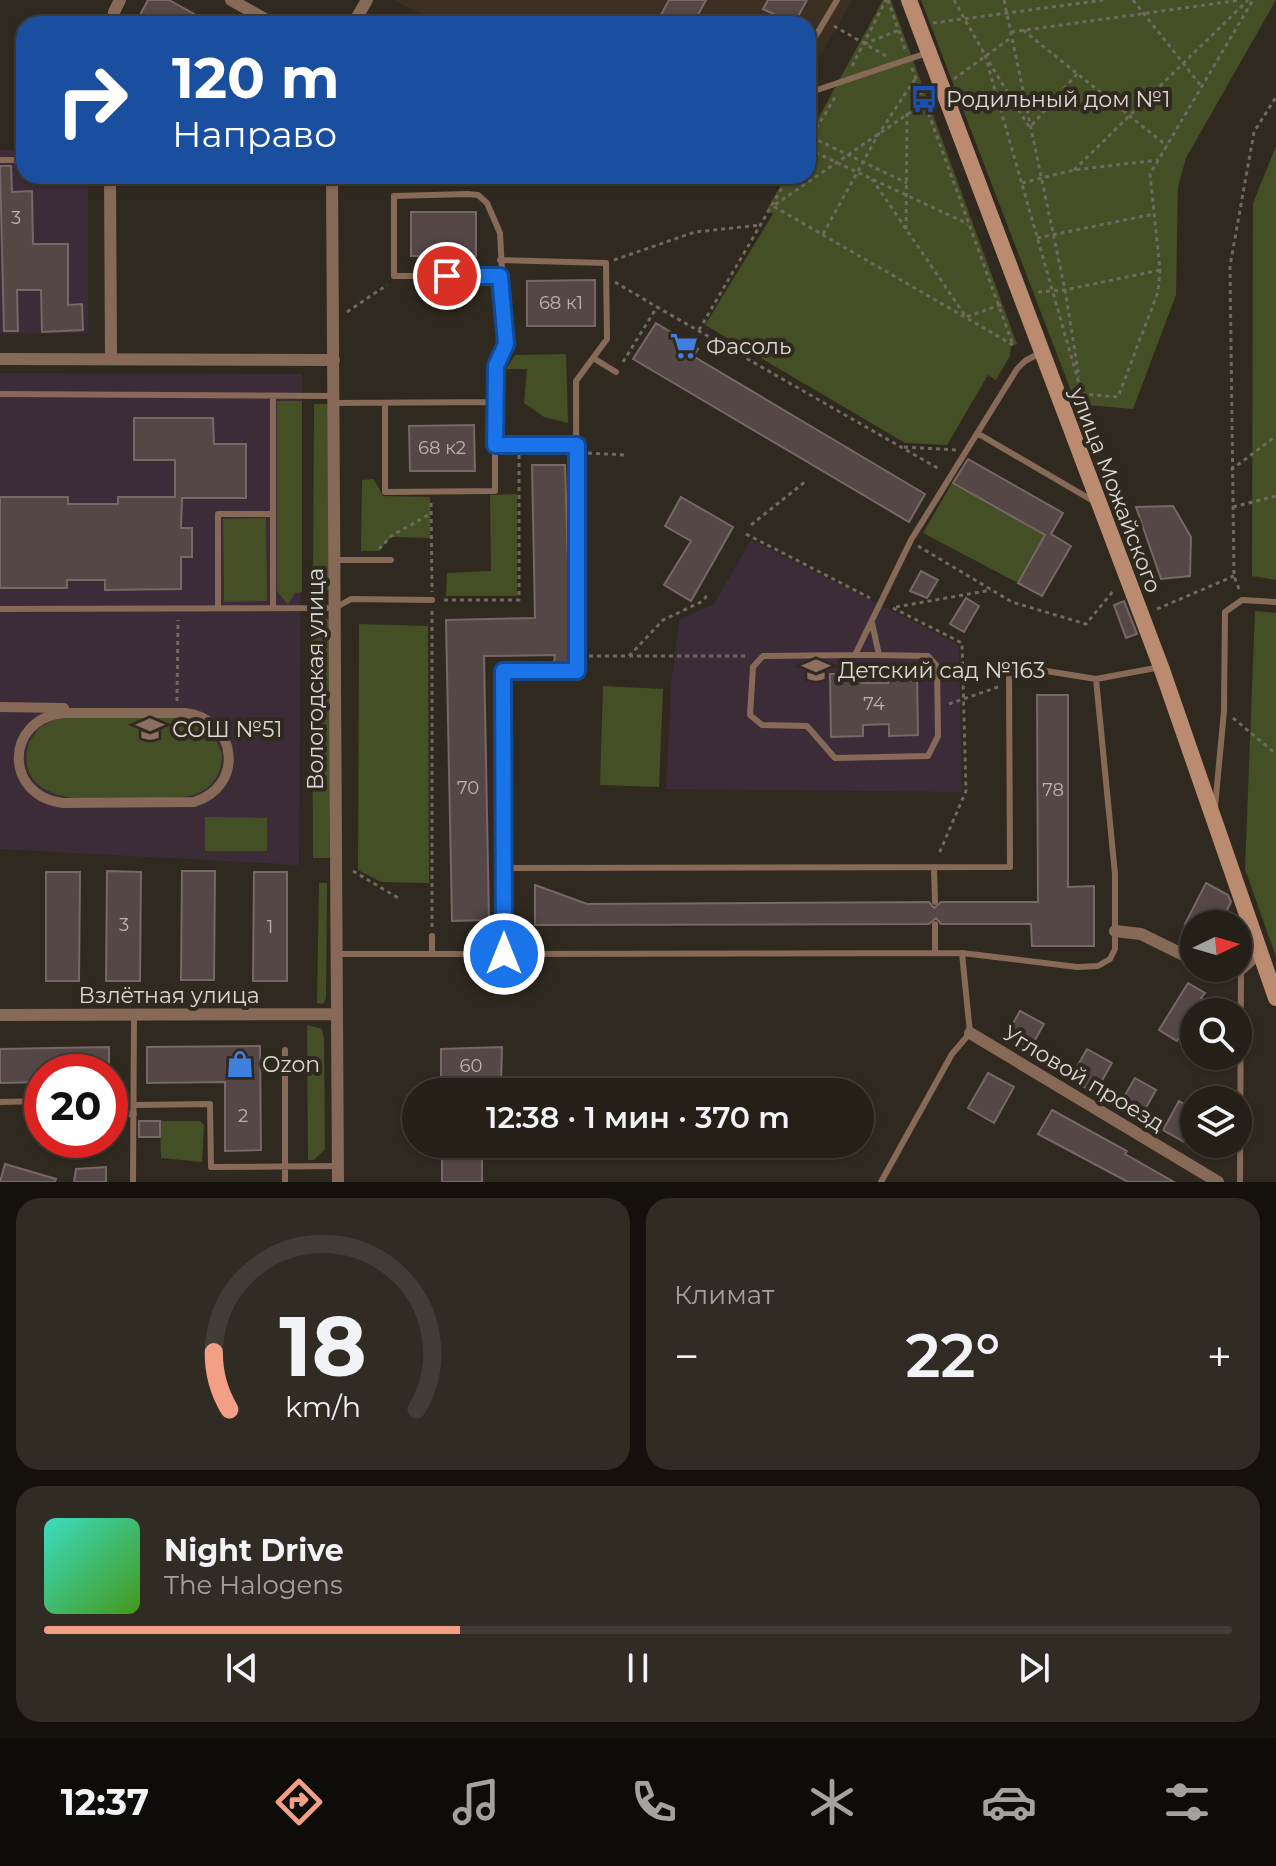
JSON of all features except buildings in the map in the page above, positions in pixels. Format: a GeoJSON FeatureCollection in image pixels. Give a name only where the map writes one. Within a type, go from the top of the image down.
{"type":"FeatureCollection","features":[{"type":"Feature","properties":{"kind":"main road","name":"улица Можайского"},"geometry":{"type":"LineString","coordinates":[[909,0],[1161,667],[1276,998]]}},
{"type":"Feature","properties":{"kind":"street"},"geometry":{"type":"LineString","coordinates":[[231,0],[260,16]]}},
{"type":"Feature","properties":{"kind":"street"},"geometry":{"type":"LineString","coordinates":[[110,184],[111,359]]}},
{"type":"Feature","properties":{"kind":"street","name":"Вологодская улица"},"geometry":{"type":"LineString","coordinates":[[332,184],[338,1182]]}},
{"type":"Feature","properties":{"kind":"street"},"geometry":{"type":"LineString","coordinates":[[0,359],[334,360]]}},
{"type":"Feature","properties":{"kind":"street"},"geometry":{"type":"LineString","coordinates":[[0,707],[186,710],[214,723],[229,749],[226,779],[204,799],[184,803],[53,802],[35,793],[23,778],[19,748],[28,730],[43,718],[63,713],[186,710]]}},
{"type":"Feature","properties":{"kind":"street"},"geometry":{"type":"LineString","coordinates":[[1115,931],[1141,934],[1180,953]]}},
{"type":"Feature","properties":{"kind":"street"},"geometry":{"type":"LineString","coordinates":[[1252,959],[1260,952]]}},
{"type":"Feature","properties":{"kind":"street","name":"Взлётная улица"},"geometry":{"type":"LineString","coordinates":[[0,1015],[337,1014]]}},
{"type":"Feature","properties":{"kind":"street","name":"Угловой проезд"},"geometry":{"type":"LineString","coordinates":[[970,1033],[1218,1182]]}},
{"type":"Feature","properties":{"kind":"lane"},"geometry":{"type":"LineString","coordinates":[[816,35],[837,0]]}},
{"type":"Feature","properties":{"kind":"lane"},"geometry":{"type":"LineString","coordinates":[[816,90],[927,53]]}},
{"type":"Feature","properties":{"kind":"lane"},"geometry":{"type":"LineString","coordinates":[[385,403],[385,492],[495,491],[496,366],[506,344],[495,216],[478,195],[394,196],[394,276],[500,276]]}},
{"type":"Feature","properties":{"kind":"lane"},"geometry":{"type":"LineString","coordinates":[[500,260],[606,263],[607,277],[607,339],[576,381],[577,671],[503,671],[504,954]]}},
{"type":"Feature","properties":{"kind":"lane"},"geometry":{"type":"LineString","coordinates":[[855,655],[911,540],[1017,369],[1040,353]]}},
{"type":"Feature","properties":{"kind":"lane"},"geometry":{"type":"LineString","coordinates":[[593,358],[616,372]]}},
{"type":"Feature","properties":{"kind":"lane"},"geometry":{"type":"LineString","coordinates":[[0,394],[273,396],[385,403],[494,402]]}},
{"type":"Feature","properties":{"kind":"lane"},"geometry":{"type":"LineString","coordinates":[[273,396],[273,608]]}},
{"type":"Feature","properties":{"kind":"lane"},"geometry":{"type":"LineString","coordinates":[[977,433],[1099,504]]}},
{"type":"Feature","properties":{"kind":"lane"},"geometry":{"type":"LineString","coordinates":[[495,445],[577,448]]}},
{"type":"Feature","properties":{"kind":"lane"},"geometry":{"type":"LineString","coordinates":[[218,608],[218,514],[273,514]]}},
{"type":"Feature","properties":{"kind":"lane"},"geometry":{"type":"LineString","coordinates":[[335,560],[391,560]]}},
{"type":"Feature","properties":{"kind":"lane"},"geometry":{"type":"LineString","coordinates":[[0,609],[335,608],[351,599],[432,600]]}},
{"type":"Feature","properties":{"kind":"lane"},"geometry":{"type":"LineString","coordinates":[[1213,822],[1224,711],[1225,612],[1242,600],[1276,602]]}},
{"type":"Feature","properties":{"kind":"lane"},"geometry":{"type":"LineString","coordinates":[[872,623],[879,655]]}},
{"type":"Feature","properties":{"kind":"lane"},"geometry":{"type":"LineString","coordinates":[[879,655],[928,656],[937,666],[938,736],[928,756],[835,758],[807,726],[762,725],[750,715],[753,667],[763,656],[879,655]]}},
{"type":"Feature","properties":{"kind":"lane"},"geometry":{"type":"LineString","coordinates":[[503,868],[1010,867],[1009,665],[1096,679],[1161,667]]}},
{"type":"Feature","properties":{"kind":"lane"},"geometry":{"type":"LineString","coordinates":[[337,954],[962,953],[1058,965],[1098,966],[1110,959],[1115,931],[1115,874],[1096,679]]}},
{"type":"Feature","properties":{"kind":"lane"},"geometry":{"type":"LineString","coordinates":[[934,867],[935,902]]}},
{"type":"Feature","properties":{"kind":"lane"},"geometry":{"type":"LineString","coordinates":[[935,924],[935,953]]}},
{"type":"Feature","properties":{"kind":"lane"},"geometry":{"type":"LineString","coordinates":[[432,936],[432,954]]}},
{"type":"Feature","properties":{"kind":"lane"},"geometry":{"type":"LineString","coordinates":[[881,1182],[952,1054],[970,1033],[962,953]]}},
{"type":"Feature","properties":{"kind":"lane"},"geometry":{"type":"LineString","coordinates":[[1240,1182],[1241,982]]}},
{"type":"Feature","properties":{"kind":"lane"},"geometry":{"type":"LineString","coordinates":[[133,1182],[134,1015]]}},
{"type":"Feature","properties":{"kind":"lane"},"geometry":{"type":"LineString","coordinates":[[285,1050],[285,1182]]}},
{"type":"Feature","properties":{"kind":"lane"},"geometry":{"type":"LineString","coordinates":[[0,1102],[24,1101]]}},
{"type":"Feature","properties":{"kind":"lane"},"geometry":{"type":"LineString","coordinates":[[134,1105],[210,1104],[211,1167],[338,1166]]}},
{"type":"Feature","properties":{"kind":"lane"},"geometry":{"type":"LineString","coordinates":[[128,1114],[134,1114]]}},
{"type":"Feature","properties":{"kind":"path"},"geometry":{"type":"LineString","coordinates":[[773,206],[1013,345],[888,0]]}},
{"type":"Feature","properties":{"kind":"path"},"geometry":{"type":"LineString","coordinates":[[1004,0],[1065,290],[1082,394]]}},
{"type":"Feature","properties":{"kind":"path"},"geometry":{"type":"LineString","coordinates":[[963,20],[1104,0]]}},
{"type":"Feature","properties":{"kind":"path"},"geometry":{"type":"LineString","coordinates":[[1133,0],[1202,87]]}},
{"type":"Feature","properties":{"kind":"path"},"geometry":{"type":"LineString","coordinates":[[941,87],[1012,34],[1023,30],[1241,0]]}},
{"type":"Feature","properties":{"kind":"path"},"geometry":{"type":"LineString","coordinates":[[1074,170],[1251,0]]}},
{"type":"Feature","properties":{"kind":"path"},"geometry":{"type":"LineString","coordinates":[[1082,394],[1118,397],[1158,292],[1160,270],[1150,174],[1251,0]]}},
{"type":"Feature","properties":{"kind":"path"},"geometry":{"type":"LineString","coordinates":[[955,2],[1032,132]]}},
{"type":"Feature","properties":{"kind":"path"},"geometry":{"type":"LineString","coordinates":[[824,21],[900,63]]}},
{"type":"Feature","properties":{"kind":"path"},"geometry":{"type":"LineString","coordinates":[[864,44],[899,30]]}},
{"type":"Feature","properties":{"kind":"path"},"geometry":{"type":"LineString","coordinates":[[1023,30],[1167,146]]}},
{"type":"Feature","properties":{"kind":"path"},"geometry":{"type":"LineString","coordinates":[[985,55],[1082,394]]}},
{"type":"Feature","properties":{"kind":"path"},"geometry":{"type":"LineString","coordinates":[[1031,125],[1077,74]]}},
{"type":"Feature","properties":{"kind":"path"},"geometry":{"type":"LineString","coordinates":[[823,234],[878,135],[915,78]]}},
{"type":"Feature","properties":{"kind":"path"},"geometry":{"type":"LineString","coordinates":[[1242,600],[1234,576],[1230,266],[1254,132],[1276,97]]}},
{"type":"Feature","properties":{"kind":"path"},"geometry":{"type":"LineString","coordinates":[[816,177],[924,103]]}},
{"type":"Feature","properties":{"kind":"path"},"geometry":{"type":"LineString","coordinates":[[906,230],[907,113]]}},
{"type":"Feature","properties":{"kind":"path"},"geometry":{"type":"LineString","coordinates":[[816,139],[907,183]]}},
{"type":"Feature","properties":{"kind":"path"},"geometry":{"type":"LineString","coordinates":[[816,152],[968,224]]}},
{"type":"Feature","properties":{"kind":"path"},"geometry":{"type":"LineString","coordinates":[[1022,183],[1074,170],[1158,160]]}},
{"type":"Feature","properties":{"kind":"path"},"geometry":{"type":"LineString","coordinates":[[872,179],[966,317]]}},
{"type":"Feature","properties":{"kind":"path"},"geometry":{"type":"LineString","coordinates":[[384,184],[394,196]]}},
{"type":"Feature","properties":{"kind":"path"},"geometry":{"type":"LineString","coordinates":[[699,330],[785,184]]}},
{"type":"Feature","properties":{"kind":"path"},"geometry":{"type":"LineString","coordinates":[[773,206],[806,184]]}},
{"type":"Feature","properties":{"kind":"path"},"geometry":{"type":"LineString","coordinates":[[1037,238],[1154,214]]}},
{"type":"Feature","properties":{"kind":"path"},"geometry":{"type":"LineString","coordinates":[[606,263],[695,232],[761,225]]}},
{"type":"Feature","properties":{"kind":"path"},"geometry":{"type":"LineString","coordinates":[[1034,292],[1065,290],[1160,270]]}},
{"type":"Feature","properties":{"kind":"path"},"geometry":{"type":"LineString","coordinates":[[333,321],[394,276]]}},
{"type":"Feature","properties":{"kind":"path"},"geometry":{"type":"LineString","coordinates":[[607,277],[951,475]]}},
{"type":"Feature","properties":{"kind":"path"},"geometry":{"type":"LineString","coordinates":[[966,317],[1001,305]]}},
{"type":"Feature","properties":{"kind":"path"},"geometry":{"type":"LineString","coordinates":[[616,372],[657,307]]}},
{"type":"Feature","properties":{"kind":"path"},"geometry":{"type":"LineString","coordinates":[[1231,470],[1276,436]]}},
{"type":"Feature","properties":{"kind":"path"},"geometry":{"type":"LineString","coordinates":[[432,600],[519,600],[519,445]]}},
{"type":"Feature","properties":{"kind":"path"},"geometry":{"type":"LineString","coordinates":[[901,446],[960,450]]}},
{"type":"Feature","properties":{"kind":"path"},"geometry":{"type":"LineString","coordinates":[[577,448],[624,455]]}},
{"type":"Feature","properties":{"kind":"path"},"geometry":{"type":"LineString","coordinates":[[751,525],[806,481]]}},
{"type":"Feature","properties":{"kind":"path"},"geometry":{"type":"LineString","coordinates":[[431,491],[432,936]]}},
{"type":"Feature","properties":{"kind":"path"},"geometry":{"type":"LineString","coordinates":[[1232,507],[1276,496]]}},
{"type":"Feature","properties":{"kind":"path"},"geometry":{"type":"LineString","coordinates":[[369,560],[391,536],[432,513]]}},
{"type":"Feature","properties":{"kind":"path"},"geometry":{"type":"LineString","coordinates":[[746,534],[962,643],[966,791],[934,867]]}},
{"type":"Feature","properties":{"kind":"path"},"geometry":{"type":"LineString","coordinates":[[911,540],[1012,602],[1086,624],[1114,590]]}},
{"type":"Feature","properties":{"kind":"path"},"geometry":{"type":"LineString","coordinates":[[1154,611],[1234,576]]}},
{"type":"Feature","properties":{"kind":"path"},"geometry":{"type":"LineString","coordinates":[[893,608],[991,590]]}},
{"type":"Feature","properties":{"kind":"path"},"geometry":{"type":"LineString","coordinates":[[629,656],[663,620],[703,601],[707,595]]}},
{"type":"Feature","properties":{"kind":"path"},"geometry":{"type":"LineString","coordinates":[[178,609],[186,710]]}},
{"type":"Feature","properties":{"kind":"path"},"geometry":{"type":"LineString","coordinates":[[577,656],[763,656]]}},
{"type":"Feature","properties":{"kind":"path"},"geometry":{"type":"LineString","coordinates":[[938,707],[1010,683]]}},
{"type":"Feature","properties":{"kind":"path"},"geometry":{"type":"LineString","coordinates":[[1224,711],[1276,754]]}},
{"type":"Feature","properties":{"kind":"path"},"geometry":{"type":"LineString","coordinates":[[353,871],[400,899]]}},
{"type":"Feature","properties":{"kind":"shaded area"},"geometry":{"type":"Polygon","coordinates":[[[394,0],[852,0],[816,64],[816,16],[424,16],[394,0]]]}},
{"type":"Feature","properties":{"kind":"shaded area"},"geometry":{"type":"Polygon","coordinates":[[[0,150],[16,150],[16,184],[88,184],[88,333],[0,334],[0,150]]]}},
{"type":"Feature","properties":{"kind":"shaded area","name":"СОШ №51"},"geometry":{"type":"Polygon","coordinates":[[[0,373],[302,374],[299,865],[0,849],[0,373]]]}},
{"type":"Feature","properties":{"kind":"shaded area","name":"Детский сад №163"},"geometry":{"type":"Polygon","coordinates":[[[751,540],[959,645],[962,792],[666,789],[671,685],[679,620],[714,604],[751,540]]]}},
{"type":"Feature","properties":{"kind":"green space"},"geometry":{"type":"Polygon","coordinates":[[[883,0],[891,0],[1017,344],[1011,346],[1010,356],[996,380],[988,375],[947,445],[905,443],[705,325],[773,214],[766,211],[781,184],[816,184],[816,122],[883,0]]]}},
{"type":"Feature","properties":{"kind":"green space"},"geometry":{"type":"Polygon","coordinates":[[[921,0],[1276,0],[1186,158],[1178,187],[1176,295],[1133,409],[1076,404],[921,0]]]}},
{"type":"Feature","properties":{"kind":"green space"},"geometry":{"type":"Polygon","coordinates":[[[1276,146],[1276,580],[1252,576],[1253,203],[1276,146]]]}},
{"type":"Feature","properties":{"kind":"green space"},"geometry":{"type":"Polygon","coordinates":[[[566,354],[568,423],[544,417],[524,403],[527,369],[506,369],[515,355],[566,354]]]}},
{"type":"Feature","properties":{"kind":"green space"},"geometry":{"type":"Polygon","coordinates":[[[277,401],[302,401],[302,592],[295,593],[288,605],[277,591],[277,401]]]}},
{"type":"Feature","properties":{"kind":"green space"},"geometry":{"type":"Polygon","coordinates":[[[314,404],[332,404],[332,590],[313,590],[314,404]]]}},
{"type":"Feature","properties":{"kind":"green space"},"geometry":{"type":"Polygon","coordinates":[[[374,479],[383,496],[430,497],[430,538],[391,537],[379,551],[361,551],[362,480],[374,479]]]}},
{"type":"Feature","properties":{"kind":"green space"},"geometry":{"type":"Polygon","coordinates":[[[952,483],[1045,535],[1018,583],[923,533],[952,483]]]}},
{"type":"Feature","properties":{"kind":"green space"},"geometry":{"type":"Polygon","coordinates":[[[517,494],[517,596],[446,596],[447,573],[491,571],[490,495],[517,494]]]}},
{"type":"Feature","properties":{"kind":"green space"},"geometry":{"type":"Polygon","coordinates":[[[266,518],[267,601],[224,602],[223,519],[266,518]]]}},
{"type":"Feature","properties":{"kind":"green space"},"geometry":{"type":"Polygon","coordinates":[[[1255,611],[1276,613],[1276,957],[1245,869],[1255,611]]]}},
{"type":"Feature","properties":{"kind":"green space"},"geometry":{"type":"Polygon","coordinates":[[[312,619],[332,619],[332,858],[313,858],[312,619]]]}},
{"type":"Feature","properties":{"kind":"green space"},"geometry":{"type":"Polygon","coordinates":[[[359,624],[428,626],[429,883],[381,882],[358,870],[359,624]]]}},
{"type":"Feature","properties":{"kind":"green space"},"geometry":{"type":"Polygon","coordinates":[[[603,686],[663,689],[659,787],[600,785],[603,686]]]}},
{"type":"Feature","properties":{"kind":"green space"},"geometry":{"type":"Polygon","coordinates":[[[183,717],[210,728],[222,753],[216,778],[206,789],[191,796],[108,801],[80,799],[56,794],[37,784],[27,767],[29,742],[40,727],[58,718],[183,717]]]}},
{"type":"Feature","properties":{"kind":"green space"},"geometry":{"type":"Polygon","coordinates":[[[205,817],[267,818],[267,851],[205,851],[205,817]]]}},
{"type":"Feature","properties":{"kind":"green space"},"geometry":{"type":"Polygon","coordinates":[[[319,883],[327,883],[326,998],[323,1004],[317,1003],[319,883]]]}},
{"type":"Feature","properties":{"kind":"green space"},"geometry":{"type":"Polygon","coordinates":[[[307,1025],[322,1029],[324,1038],[325,1149],[314,1160],[308,1160],[307,1025]]]}},
{"type":"Feature","properties":{"kind":"green space"},"geometry":{"type":"Polygon","coordinates":[[[160,1121],[200,1121],[204,1125],[202,1162],[161,1158],[160,1121]]]}},
{"type":"Feature","properties":{"kind":"place","name":"Родильный дом №1"},"geometry":{"type":"Point","coordinates":[924,99]}},
{"type":"Feature","properties":{"kind":"place","name":"Фасоль"},"geometry":{"type":"Point","coordinates":[684,346]}},
{"type":"Feature","properties":{"kind":"place","name":"Детский сад №163"},"geometry":{"type":"Point","coordinates":[816,670]}},
{"type":"Feature","properties":{"kind":"place","name":"СОШ №51"},"geometry":{"type":"Point","coordinates":[150,729]}},
{"type":"Feature","properties":{"kind":"place","name":"Ozon"},"geometry":{"type":"Point","coordinates":[240,1064]}},
{"type":"Feature","properties":{"kind":"route"},"geometry":{"type":"LineString","coordinates":[[447,276],[500,276],[506,344],[496,366],[495,445],[577,445],[577,671],[503,671],[504,954]]}}]}
